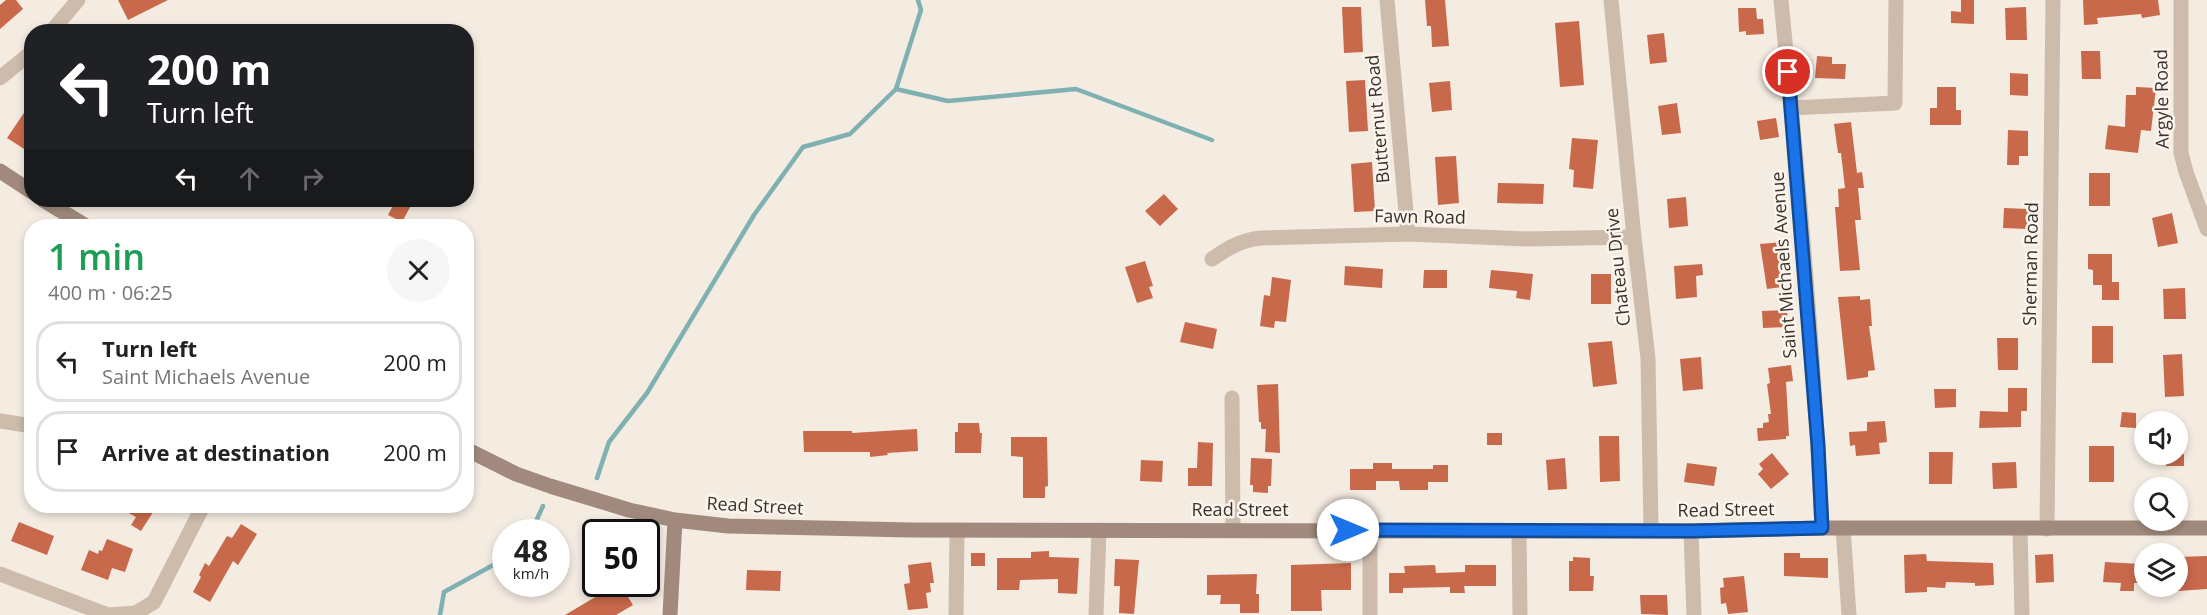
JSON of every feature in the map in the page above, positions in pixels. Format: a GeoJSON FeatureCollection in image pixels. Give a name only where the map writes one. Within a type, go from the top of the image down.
{"type":"FeatureCollection","features":[{"type":"Feature","properties":{"kind":"main road"},"geometry":{"type":"LineString","coordinates":[[0,171],[24,187]]}},
{"type":"Feature","properties":{"kind":"main road"},"geometry":{"type":"LineString","coordinates":[[55,207],[74,219]]}},
{"type":"Feature","properties":{"kind":"main road","name":"Read Street"},"geometry":{"type":"LineString","coordinates":[[474,453],[516,474],[629,510],[675,520],[728,526],[957,530],[1519,531],[2207,528]]}},
{"type":"Feature","properties":{"kind":"main road"},"geometry":{"type":"LineString","coordinates":[[670,615],[675,520]]}},
{"type":"Feature","properties":{"kind":"street"},"geometry":{"type":"LineString","coordinates":[[58,24],[78,0]]}},
{"type":"Feature","properties":{"kind":"street","name":"Butternut Road"},"geometry":{"type":"LineString","coordinates":[[1387,0],[1408,234]]}},
{"type":"Feature","properties":{"kind":"street","name":"Chateau Drive"},"geometry":{"type":"LineString","coordinates":[[1611,0],[1648,358],[1651,530]]}},
{"type":"Feature","properties":{"kind":"street","name":"Saint Michaels Avenue"},"geometry":{"type":"LineString","coordinates":[[1781,0],[1818,445],[1822,528]]}},
{"type":"Feature","properties":{"kind":"street"},"geometry":{"type":"LineString","coordinates":[[1791,108],[1895,103],[1896,0]]}},
{"type":"Feature","properties":{"kind":"street","name":"Sherman Road"},"geometry":{"type":"LineString","coordinates":[[2047,529],[2054,0]]}},
{"type":"Feature","properties":{"kind":"street","name":"Argyle Road"},"geometry":{"type":"LineString","coordinates":[[2181,0],[2181,153],[2207,229]]}},
{"type":"Feature","properties":{"kind":"street"},"geometry":{"type":"LineString","coordinates":[[0,78],[24,58]]}},
{"type":"Feature","properties":{"kind":"street","name":"Fawn Road"},"geometry":{"type":"LineString","coordinates":[[1212,259],[1234,245],[1261,238],[1408,234],[1526,239],[1634,237]]}},
{"type":"Feature","properties":{"kind":"street"},"geometry":{"type":"LineString","coordinates":[[1232,398],[1233,530]]}},
{"type":"Feature","properties":{"kind":"street"},"geometry":{"type":"LineString","coordinates":[[0,421],[24,425]]}},
{"type":"Feature","properties":{"kind":"street"},"geometry":{"type":"LineString","coordinates":[[0,573],[108,615],[136,613],[154,602],[199,513]]}},
{"type":"Feature","properties":{"kind":"street"},"geometry":{"type":"LineString","coordinates":[[1843,528],[1849,615]]}},
{"type":"Feature","properties":{"kind":"street"},"geometry":{"type":"LineString","coordinates":[[2020,529],[2022,615]]}},
{"type":"Feature","properties":{"kind":"street"},"geometry":{"type":"LineString","coordinates":[[956,615],[957,530]]}},
{"type":"Feature","properties":{"kind":"street"},"geometry":{"type":"LineString","coordinates":[[1096,615],[1099,530]]}},
{"type":"Feature","properties":{"kind":"street"},"geometry":{"type":"LineString","coordinates":[[1370,530],[1370,615]]}},
{"type":"Feature","properties":{"kind":"street"},"geometry":{"type":"LineString","coordinates":[[1519,531],[1520,615]]}},
{"type":"Feature","properties":{"kind":"street"},"geometry":{"type":"LineString","coordinates":[[1691,531],[1694,615]]}},
{"type":"Feature","properties":{"kind":"building"},"geometry":{"type":"Polygon","coordinates":[[[6,0],[16,0],[23,9],[0,29],[0,5],[6,0]]]}},
{"type":"Feature","properties":{"kind":"building"},"geometry":{"type":"Polygon","coordinates":[[[118,0],[168,0],[128,20],[118,0]]]}},
{"type":"Feature","properties":{"kind":"building"},"geometry":{"type":"Polygon","coordinates":[[[1425,0],[1445,0],[1449,46],[1432,47],[1431,26],[1427,26],[1425,0]]]}},
{"type":"Feature","properties":{"kind":"building"},"geometry":{"type":"Polygon","coordinates":[[[1961,0],[1974,0],[1974,24],[1951,23],[1951,11],[1961,12],[1961,0]]]}},
{"type":"Feature","properties":{"kind":"building"},"geometry":{"type":"Polygon","coordinates":[[[2083,0],[2158,0],[2160,15],[2142,18],[2141,14],[2097,18],[2098,24],[2084,25],[2083,0]]]}},
{"type":"Feature","properties":{"kind":"building"},"geometry":{"type":"Polygon","coordinates":[[[1342,7],[1361,7],[1363,52],[1344,53],[1342,7]]]}},
{"type":"Feature","properties":{"kind":"building"},"geometry":{"type":"Polygon","coordinates":[[[2026,7],[2027,40],[2006,40],[2005,8],[2026,7]]]}},
{"type":"Feature","properties":{"kind":"building"},"geometry":{"type":"Polygon","coordinates":[[[1738,8],[1756,8],[1757,19],[1763,19],[1764,34],[1746,35],[1746,31],[1739,32],[1738,8]]]}},
{"type":"Feature","properties":{"kind":"building"},"geometry":{"type":"Polygon","coordinates":[[[1579,21],[1584,85],[1560,87],[1555,23],[1579,21]]]}},
{"type":"Feature","properties":{"kind":"building"},"geometry":{"type":"Polygon","coordinates":[[[1664,33],[1667,62],[1650,64],[1647,35],[1664,33]]]}},
{"type":"Feature","properties":{"kind":"building"},"geometry":{"type":"Polygon","coordinates":[[[2081,51],[2100,51],[2101,79],[2082,79],[2081,51]]]}},
{"type":"Feature","properties":{"kind":"building"},"geometry":{"type":"Polygon","coordinates":[[[1817,56],[1832,57],[1832,64],[1846,64],[1845,79],[1815,78],[1817,56]]]}},
{"type":"Feature","properties":{"kind":"building"},"geometry":{"type":"Polygon","coordinates":[[[2010,73],[2028,74],[2028,96],[2010,95],[2010,73]]]}},
{"type":"Feature","properties":{"kind":"building"},"geometry":{"type":"Polygon","coordinates":[[[1365,80],[1368,131],[1349,132],[1346,81],[1365,80]]]}},
{"type":"Feature","properties":{"kind":"building"},"geometry":{"type":"Polygon","coordinates":[[[1450,81],[1452,110],[1432,112],[1429,83],[1450,81]]]}},
{"type":"Feature","properties":{"kind":"building"},"geometry":{"type":"Polygon","coordinates":[[[1937,87],[1956,87],[1956,110],[1961,110],[1961,125],[1930,125],[1930,108],[1937,108],[1937,87]]]}},
{"type":"Feature","properties":{"kind":"building"},"geometry":{"type":"Polygon","coordinates":[[[2136,87],[2156,88],[2151,131],[2141,130],[2138,153],[2105,149],[2108,125],[2125,127],[2126,95],[2136,95],[2136,87]]]}},
{"type":"Feature","properties":{"kind":"building"},"geometry":{"type":"Polygon","coordinates":[[[1677,103],[1681,133],[1662,135],[1658,106],[1677,103]]]}},
{"type":"Feature","properties":{"kind":"building"},"geometry":{"type":"Polygon","coordinates":[[[24,113],[24,149],[7,138],[24,113]]]}},
{"type":"Feature","properties":{"kind":"building"},"geometry":{"type":"Polygon","coordinates":[[[1776,118],[1779,137],[1760,140],[1757,121],[1776,118]]]}},
{"type":"Feature","properties":{"kind":"building"},"geometry":{"type":"Polygon","coordinates":[[[1851,122],[1857,173],[1862,172],[1864,188],[1858,188],[1861,220],[1855,220],[1860,270],[1840,271],[1835,207],[1839,207],[1838,189],[1845,188],[1841,153],[1838,153],[1834,124],[1851,122]]]}},
{"type":"Feature","properties":{"kind":"building"},"geometry":{"type":"Polygon","coordinates":[[[2008,130],[2028,131],[2028,156],[2019,156],[2019,165],[2007,165],[2008,130]]]}},
{"type":"Feature","properties":{"kind":"building"},"geometry":{"type":"Polygon","coordinates":[[[1572,138],[1598,140],[1593,189],[1573,187],[1574,170],[1569,169],[1572,138]]]}},
{"type":"Feature","properties":{"kind":"building"},"geometry":{"type":"Polygon","coordinates":[[[1456,156],[1459,203],[1438,205],[1435,157],[1456,156]]]}},
{"type":"Feature","properties":{"kind":"building"},"geometry":{"type":"Polygon","coordinates":[[[1372,162],[1375,211],[1354,212],[1351,164],[1372,162]]]}},
{"type":"Feature","properties":{"kind":"building"},"geometry":{"type":"Polygon","coordinates":[[[2089,173],[2110,173],[2110,206],[2089,206],[2089,173]]]}},
{"type":"Feature","properties":{"kind":"building"},"geometry":{"type":"Polygon","coordinates":[[[1498,183],[1544,184],[1543,204],[1497,203],[1498,183]]]}},
{"type":"Feature","properties":{"kind":"building"},"geometry":{"type":"Polygon","coordinates":[[[1164,194],[1178,209],[1160,226],[1145,211],[1164,194]]]}},
{"type":"Feature","properties":{"kind":"building"},"geometry":{"type":"Polygon","coordinates":[[[1686,197],[1688,226],[1669,228],[1667,199],[1686,197]]]}},
{"type":"Feature","properties":{"kind":"building"},"geometry":{"type":"Polygon","coordinates":[[[392,207],[410,207],[404,219],[396,219],[388,215],[392,207]]]}},
{"type":"Feature","properties":{"kind":"building"},"geometry":{"type":"Polygon","coordinates":[[[2004,208],[2028,209],[2027,229],[2003,228],[2004,208]]]}},
{"type":"Feature","properties":{"kind":"building"},"geometry":{"type":"Polygon","coordinates":[[[2172,213],[2178,243],[2158,247],[2152,218],[2172,213]]]}},
{"type":"Feature","properties":{"kind":"building"},"geometry":{"type":"Polygon","coordinates":[[[1783,242],[1785,264],[1780,265],[1782,287],[1767,289],[1760,244],[1783,242]]]}},
{"type":"Feature","properties":{"kind":"building"},"geometry":{"type":"Polygon","coordinates":[[[2088,254],[2112,254],[2112,282],[2119,282],[2119,300],[2102,300],[2102,285],[2093,285],[2093,270],[2088,269],[2088,254]]]}},
{"type":"Feature","properties":{"kind":"building"},"geometry":{"type":"Polygon","coordinates":[[[1145,261],[1153,286],[1149,287],[1153,298],[1137,303],[1125,267],[1145,261]]]}},
{"type":"Feature","properties":{"kind":"building"},"geometry":{"type":"Polygon","coordinates":[[[1702,264],[1703,275],[1696,276],[1697,297],[1676,299],[1674,266],[1702,264]]]}},
{"type":"Feature","properties":{"kind":"building"},"geometry":{"type":"Polygon","coordinates":[[[1345,266],[1383,269],[1382,288],[1344,285],[1345,266]]]}},
{"type":"Feature","properties":{"kind":"building"},"geometry":{"type":"Polygon","coordinates":[[[1424,270],[1447,270],[1447,288],[1423,288],[1424,270]]]}},
{"type":"Feature","properties":{"kind":"building"},"geometry":{"type":"Polygon","coordinates":[[[1491,270],[1533,274],[1530,300],[1516,298],[1517,291],[1489,288],[1491,270]]]}},
{"type":"Feature","properties":{"kind":"building"},"geometry":{"type":"Polygon","coordinates":[[[1591,274],[1611,274],[1611,304],[1591,304],[1591,274]]]}},
{"type":"Feature","properties":{"kind":"building"},"geometry":{"type":"Polygon","coordinates":[[[1272,277],[1291,280],[1286,322],[1275,321],[1274,328],[1260,326],[1264,295],[1270,296],[1272,277]]]}},
{"type":"Feature","properties":{"kind":"building"},"geometry":{"type":"Polygon","coordinates":[[[2185,288],[2186,319],[2164,319],[2163,289],[2185,288]]]}},
{"type":"Feature","properties":{"kind":"building"},"geometry":{"type":"Polygon","coordinates":[[[1860,296],[1860,300],[1870,299],[1872,326],[1869,326],[1875,370],[1868,371],[1868,377],[1847,380],[1838,297],[1860,296]]]}},
{"type":"Feature","properties":{"kind":"building"},"geometry":{"type":"Polygon","coordinates":[[[1787,310],[1788,327],[1763,328],[1762,311],[1787,310]]]}},
{"type":"Feature","properties":{"kind":"building"},"geometry":{"type":"Polygon","coordinates":[[[1185,322],[1217,329],[1213,349],[1180,342],[1185,322]]]}},
{"type":"Feature","properties":{"kind":"building"},"geometry":{"type":"Polygon","coordinates":[[[2092,326],[2113,326],[2113,363],[2092,363],[2092,326]]]}},
{"type":"Feature","properties":{"kind":"building"},"geometry":{"type":"Polygon","coordinates":[[[1997,338],[2018,338],[2018,370],[1998,370],[1997,338]]]}},
{"type":"Feature","properties":{"kind":"building"},"geometry":{"type":"Polygon","coordinates":[[[1612,341],[1617,384],[1593,387],[1588,343],[1612,341]]]}},
{"type":"Feature","properties":{"kind":"building"},"geometry":{"type":"Polygon","coordinates":[[[2182,354],[2184,396],[2165,397],[2163,355],[2182,354]]]}},
{"type":"Feature","properties":{"kind":"building"},"geometry":{"type":"Polygon","coordinates":[[[1701,357],[1703,389],[1683,391],[1680,359],[1701,357]]]}},
{"type":"Feature","properties":{"kind":"building"},"geometry":{"type":"Polygon","coordinates":[[[1791,365],[1793,381],[1786,382],[1789,436],[1786,436],[1786,439],[1758,441],[1757,428],[1763,428],[1763,423],[1769,422],[1768,414],[1771,414],[1767,384],[1770,383],[1768,368],[1791,365]]]}},
{"type":"Feature","properties":{"kind":"building"},"geometry":{"type":"Polygon","coordinates":[[[1278,384],[1280,453],[1265,452],[1266,429],[1261,429],[1261,422],[1259,422],[1257,385],[1278,384]]]}},
{"type":"Feature","properties":{"kind":"building"},"geometry":{"type":"Polygon","coordinates":[[[2008,388],[2027,388],[2027,411],[2021,411],[2021,427],[1979,428],[1980,411],[2008,412],[2008,388]]]}},
{"type":"Feature","properties":{"kind":"building"},"geometry":{"type":"Polygon","coordinates":[[[1934,389],[1956,389],[1956,407],[1935,408],[1934,389]]]}},
{"type":"Feature","properties":{"kind":"building"},"geometry":{"type":"Polygon","coordinates":[[[2122,412],[2134,413],[2134,428],[2120,427],[2122,412]]]}},
{"type":"Feature","properties":{"kind":"building"},"geometry":{"type":"Polygon","coordinates":[[[1885,421],[1887,442],[1879,443],[1880,454],[1856,456],[1855,445],[1850,446],[1849,432],[1867,431],[1867,422],[1885,421]]]}},
{"type":"Feature","properties":{"kind":"building"},"geometry":{"type":"Polygon","coordinates":[[[958,423],[979,423],[980,433],[982,433],[981,453],[955,453],[955,432],[958,432],[958,423]]]}},
{"type":"Feature","properties":{"kind":"building"},"geometry":{"type":"Polygon","coordinates":[[[917,429],[918,451],[887,453],[888,455],[870,457],[870,452],[804,452],[803,431],[852,431],[852,433],[917,429]]]}},
{"type":"Feature","properties":{"kind":"building"},"geometry":{"type":"Polygon","coordinates":[[[1487,433],[1502,433],[1502,445],[1487,445],[1487,433]]]}},
{"type":"Feature","properties":{"kind":"building"},"geometry":{"type":"Polygon","coordinates":[[[1599,436],[1619,436],[1620,481],[1600,482],[1599,436]]]}},
{"type":"Feature","properties":{"kind":"building"},"geometry":{"type":"Polygon","coordinates":[[[1011,437],[1047,437],[1048,486],[1045,487],[1045,498],[1023,498],[1023,457],[1011,456],[1011,437]]]}},
{"type":"Feature","properties":{"kind":"building"},"geometry":{"type":"Polygon","coordinates":[[[1198,442],[1213,443],[1212,486],[1188,486],[1188,468],[1197,468],[1198,442]]]}},
{"type":"Feature","properties":{"kind":"building"},"geometry":{"type":"Polygon","coordinates":[[[2089,446],[2114,446],[2114,482],[2089,482],[2089,446]]]}},
{"type":"Feature","properties":{"kind":"building"},"geometry":{"type":"Polygon","coordinates":[[[1929,452],[1953,452],[1952,484],[1929,484],[1929,452]]]}},
{"type":"Feature","properties":{"kind":"building"},"geometry":{"type":"Polygon","coordinates":[[[1772,453],[1789,474],[1771,489],[1758,474],[1763,469],[1759,464],[1772,453]]]}},
{"type":"Feature","properties":{"kind":"building"},"geometry":{"type":"Polygon","coordinates":[[[1251,458],[1272,459],[1271,486],[1268,486],[1268,493],[1253,492],[1253,485],[1250,485],[1251,458]]]}},
{"type":"Feature","properties":{"kind":"building"},"geometry":{"type":"Polygon","coordinates":[[[1565,458],[1567,489],[1548,490],[1546,460],[1565,458]]]}},
{"type":"Feature","properties":{"kind":"building"},"geometry":{"type":"Polygon","coordinates":[[[1141,460],[1163,461],[1162,482],[1140,481],[1141,460]]]}},
{"type":"Feature","properties":{"kind":"building"},"geometry":{"type":"Polygon","coordinates":[[[2016,462],[2017,488],[1993,489],[1992,463],[2016,462]]]}},
{"type":"Feature","properties":{"kind":"building"},"geometry":{"type":"Polygon","coordinates":[[[1373,463],[1392,463],[1392,469],[1433,469],[1433,465],[1448,465],[1448,482],[1428,482],[1428,490],[1400,490],[1399,481],[1376,481],[1376,490],[1350,490],[1350,469],[1373,469],[1373,463]]]}},
{"type":"Feature","properties":{"kind":"building"},"geometry":{"type":"Polygon","coordinates":[[[1687,463],[1717,467],[1714,486],[1684,482],[1687,463]]]}},
{"type":"Feature","properties":{"kind":"building"},"geometry":{"type":"Polygon","coordinates":[[[129,513],[153,513],[141,531],[131,525],[136,517],[129,513]]]}},
{"type":"Feature","properties":{"kind":"building"},"geometry":{"type":"Polygon","coordinates":[[[19,522],[54,536],[47,555],[11,541],[19,522]]]}},
{"type":"Feature","properties":{"kind":"building"},"geometry":{"type":"Polygon","coordinates":[[[241,524],[257,534],[238,565],[233,561],[210,602],[193,592],[201,577],[199,575],[205,563],[209,566],[227,536],[232,538],[241,524]]]}},
{"type":"Feature","properties":{"kind":"building"},"geometry":{"type":"Polygon","coordinates":[[[107,539],[133,549],[125,572],[112,568],[108,580],[81,570],[89,550],[98,554],[99,550],[102,551],[107,539]]]}},
{"type":"Feature","properties":{"kind":"building"},"geometry":{"type":"Polygon","coordinates":[[[1049,551],[1049,557],[1079,558],[1077,594],[1058,593],[1058,579],[1020,580],[1019,590],[997,590],[997,558],[1031,558],[1031,552],[1049,551]]]}},
{"type":"Feature","properties":{"kind":"building"},"geometry":{"type":"Polygon","coordinates":[[[971,553],[985,553],[985,566],[971,566],[971,553]]]}},
{"type":"Feature","properties":{"kind":"building"},"geometry":{"type":"Polygon","coordinates":[[[1784,553],[1800,553],[1800,558],[1828,558],[1828,578],[1784,576],[1784,553]]]}},
{"type":"Feature","properties":{"kind":"building"},"geometry":{"type":"Polygon","coordinates":[[[1926,554],[1927,561],[1993,563],[1994,585],[1975,586],[1975,583],[1946,582],[1945,588],[1927,587],[1927,592],[1905,593],[1904,555],[1926,554]]]}},
{"type":"Feature","properties":{"kind":"building"},"geometry":{"type":"Polygon","coordinates":[[[2053,554],[2054,582],[2036,583],[2035,555],[2053,554]]]}},
{"type":"Feature","properties":{"kind":"building"},"geometry":{"type":"Polygon","coordinates":[[[2207,556],[2207,589],[2188,590],[2188,557],[2207,556]]]}},
{"type":"Feature","properties":{"kind":"building"},"geometry":{"type":"Polygon","coordinates":[[[1573,557],[1590,558],[1590,576],[1594,576],[1593,591],[1569,591],[1569,561],[1573,561],[1573,557]]]}},
{"type":"Feature","properties":{"kind":"building"},"geometry":{"type":"Polygon","coordinates":[[[1115,559],[1139,560],[1134,614],[1119,613],[1120,586],[1114,586],[1115,559]]]}},
{"type":"Feature","properties":{"kind":"building"},"geometry":{"type":"Polygon","coordinates":[[[931,562],[934,583],[930,583],[931,592],[926,593],[928,608],[908,610],[904,584],[910,583],[908,565],[931,562]]]}},
{"type":"Feature","properties":{"kind":"building"},"geometry":{"type":"Polygon","coordinates":[[[2105,562],[2134,564],[2134,591],[2120,591],[2121,583],[2103,582],[2105,562]]]}},
{"type":"Feature","properties":{"kind":"building"},"geometry":{"type":"Polygon","coordinates":[[[1351,563],[1351,590],[1321,590],[1322,611],[1291,611],[1291,565],[1351,563]]]}},
{"type":"Feature","properties":{"kind":"building"},"geometry":{"type":"Polygon","coordinates":[[[1435,565],[1436,573],[1465,572],[1465,565],[1496,565],[1496,586],[1464,586],[1465,593],[1450,593],[1450,587],[1403,588],[1403,593],[1389,593],[1389,573],[1405,573],[1404,566],[1435,565]]]}},
{"type":"Feature","properties":{"kind":"building"},"geometry":{"type":"Polygon","coordinates":[[[747,570],[781,571],[780,591],[746,590],[747,570]]]}},
{"type":"Feature","properties":{"kind":"building"},"geometry":{"type":"Polygon","coordinates":[[[1257,574],[1256,594],[1259,594],[1259,613],[1240,613],[1240,604],[1220,604],[1221,595],[1207,595],[1207,575],[1257,574]]]}},
{"type":"Feature","properties":{"kind":"building"},"geometry":{"type":"Polygon","coordinates":[[[1744,576],[1748,612],[1728,614],[1726,603],[1721,604],[1720,588],[1724,587],[1723,578],[1744,576]]]}},
{"type":"Feature","properties":{"kind":"building"},"geometry":{"type":"Polygon","coordinates":[[[1640,595],[1667,595],[1668,615],[1641,614],[1640,595]]]}},
{"type":"Feature","properties":{"kind":"building"},"geometry":{"type":"Polygon","coordinates":[[[595,597],[628,597],[633,605],[616,615],[565,615],[595,597]]]}},
{"type":"Feature","properties":{"kind":"waterway"},"geometry":{"type":"LineString","coordinates":[[597,478],[609,442],[647,393],[754,215],[803,147],[850,134],[896,89],[921,10],[918,0]]}},
{"type":"Feature","properties":{"kind":"waterway"},"geometry":{"type":"LineString","coordinates":[[896,89],[948,101],[1076,89],[1212,140]]}},
{"type":"Feature","properties":{"kind":"waterway"},"geometry":{"type":"LineString","coordinates":[[537,519],[543,506]]}},
{"type":"Feature","properties":{"kind":"waterway"},"geometry":{"type":"LineString","coordinates":[[440,615],[444,592],[492,566]]}},
{"type":"Feature","properties":{"kind":"route"},"geometry":{"type":"LineString","coordinates":[[1348,530],[1691,531],[1822,528],[1818,445],[1788,72]]}}]}
